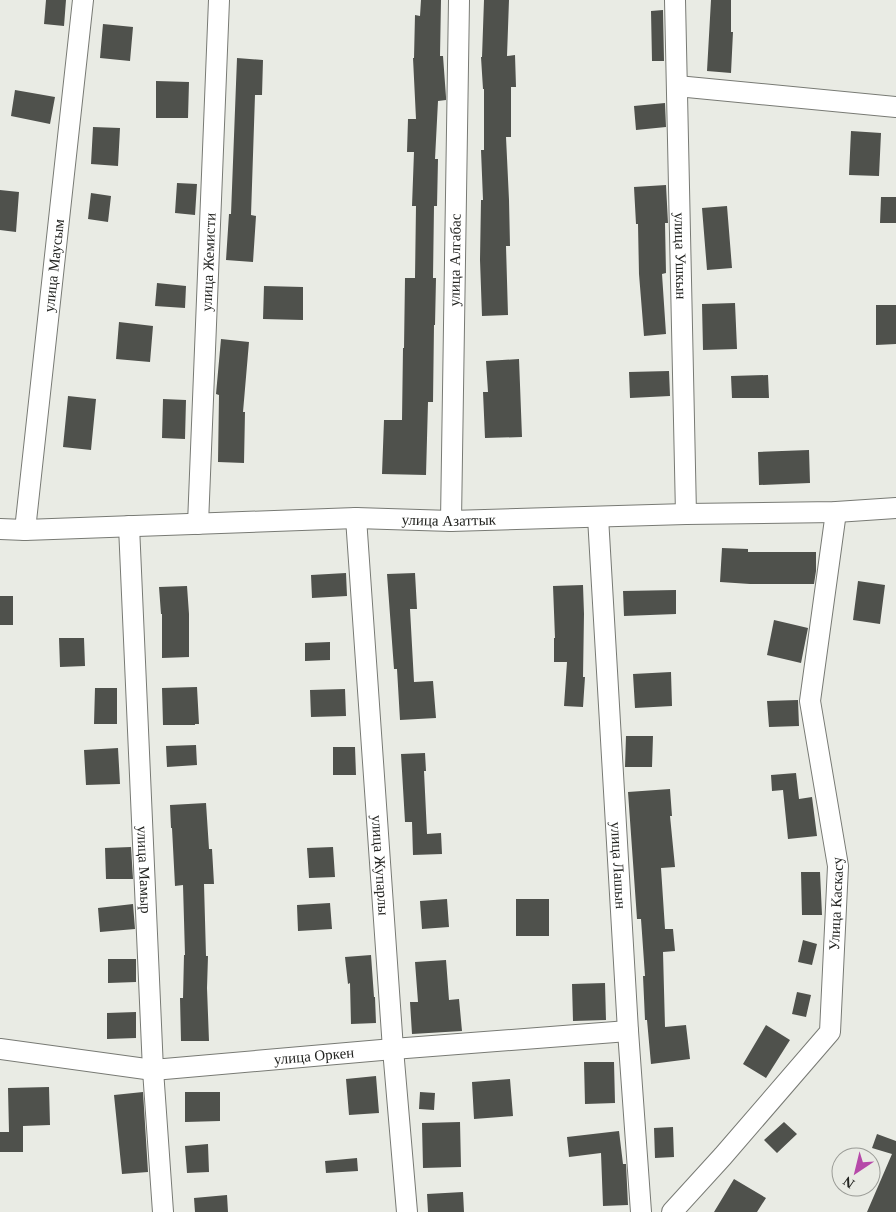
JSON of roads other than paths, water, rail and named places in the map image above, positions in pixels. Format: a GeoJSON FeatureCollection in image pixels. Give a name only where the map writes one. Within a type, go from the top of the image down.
{"type":"FeatureCollection","features":[{"type":"Feature","properties":{"kind":"street","name":"улица Маусым"},"geometry":{"type":"LineString","coordinates":[[25,530],[83,0]]}},
{"type":"Feature","properties":{"kind":"street","name":"улица Жемисти"},"geometry":{"type":"LineString","coordinates":[[198,524],[219,0]]}},
{"type":"Feature","properties":{"kind":"street","name":"улица Алгабас"},"geometry":{"type":"LineString","coordinates":[[451,520],[459,0]]}},
{"type":"Feature","properties":{"kind":"street","name":"улица Ушкын"},"geometry":{"type":"LineString","coordinates":[[675,0],[686,514]]}},
{"type":"Feature","properties":{"kind":"street"},"geometry":{"type":"LineString","coordinates":[[677,86],[896,107]]}},
{"type":"Feature","properties":{"kind":"street","name":"улица Азаттык"},"geometry":{"type":"LineString","coordinates":[[0,529],[25,530],[356,518],[451,520],[836,512],[896,508]]}},
{"type":"Feature","properties":{"kind":"street","name":"Улица Каскасу"},"geometry":{"type":"LineString","coordinates":[[672,1212],[830,1032],[838,866],[810,701],[836,512]]}},
{"type":"Feature","properties":{"kind":"street","name":"улица Лашын"},"geometry":{"type":"LineString","coordinates":[[598,517],[628,1031],[641,1212]]}},
{"type":"Feature","properties":{"kind":"street","name":"улица Жупарлы"},"geometry":{"type":"LineString","coordinates":[[356,518],[406,1212]]}},
{"type":"Feature","properties":{"kind":"street","name":"улица Мамыр"},"geometry":{"type":"LineString","coordinates":[[129,526],[153,1070],[163,1212]]}},
{"type":"Feature","properties":{"kind":"street","name":"улица Оркен"},"geometry":{"type":"LineString","coordinates":[[0,1049],[153,1070],[628,1031]]}}]}
